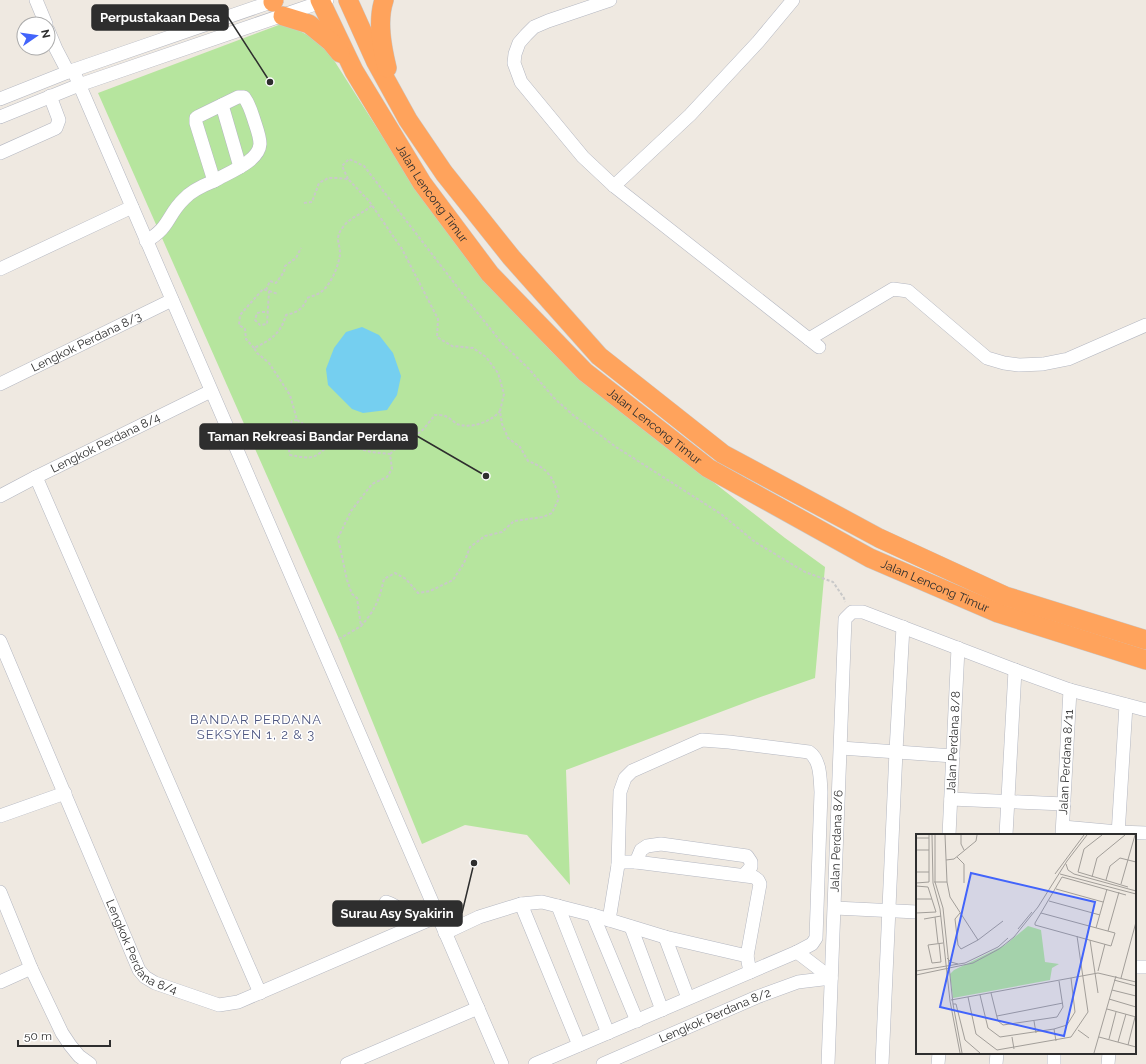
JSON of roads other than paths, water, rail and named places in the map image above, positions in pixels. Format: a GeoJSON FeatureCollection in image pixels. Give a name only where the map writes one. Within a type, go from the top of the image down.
{"type":"FeatureCollection","features":[{"type":"Feature","properties":{"kind":"highway","name":"Jalan Lencong Timur"},"geometry":{"type":"LineString","coordinates":[[348,0],[376,62],[408,120],[444,173],[511,257],[599,356],[723,454],[879,538],[1005,596],[1146,640]]}},
{"type":"Feature","properties":{"kind":"highway"},"geometry":{"type":"LineString","coordinates":[[384,0],[381,25],[384,56],[394,89],[408,120]]}},
{"type":"Feature","properties":{"kind":"highway","name":"Jalan Lencong Timur"},"geometry":{"type":"LineString","coordinates":[[323,1],[354,72],[422,183],[490,274],[585,372],[708,468],[870,558],[998,613],[1146,660]]}},
{"type":"Feature","properties":{"kind":"highway"},"geometry":{"type":"LineString","coordinates":[[277,4],[309,24],[331,42],[354,72]]}},
{"type":"Feature","properties":{"kind":"street"},"geometry":{"type":"LineString","coordinates":[[36,0],[43,16]]}},
{"type":"Feature","properties":{"kind":"street"},"geometry":{"type":"LineString","coordinates":[[610,0],[548,21],[534,28],[526,35],[519,43],[515,54],[514,63],[521,82],[583,157],[614,186],[814,343],[892,289],[908,291],[986,358],[1004,363],[1019,365],[1043,364],[1068,359],[1146,325]]}},
{"type":"Feature","properties":{"kind":"street"},"geometry":{"type":"LineString","coordinates":[[614,186],[690,115],[758,42],[793,0]]}},
{"type":"Feature","properties":{"kind":"street"},"geometry":{"type":"LineString","coordinates":[[0,99],[71,71],[277,4],[323,1]]}},
{"type":"Feature","properties":{"kind":"street"},"geometry":{"type":"LineString","coordinates":[[0,117],[277,4]]}},
{"type":"Feature","properties":{"kind":"street"},"geometry":{"type":"LineString","coordinates":[[56,49],[79,85],[502,1064]]}},
{"type":"Feature","properties":{"kind":"street"},"geometry":{"type":"LineString","coordinates":[[0,153],[56,128],[59,120],[50,96]]}},
{"type":"Feature","properties":{"kind":"street"},"geometry":{"type":"LineString","coordinates":[[146,241],[156,236],[162,230],[184,198],[202,186],[214,181],[253,159],[260,144],[248,103],[244,97],[238,97],[196,118],[196,123],[214,181]]}},
{"type":"Feature","properties":{"kind":"street"},"geometry":{"type":"LineString","coordinates":[[222,105],[240,167]]}},
{"type":"Feature","properties":{"kind":"street"},"geometry":{"type":"LineString","coordinates":[[0,269],[132,207]]}},
{"type":"Feature","properties":{"kind":"street","name":"Lengkok Perdana 8/3"},"geometry":{"type":"LineString","coordinates":[[0,384],[172,300]]}},
{"type":"Feature","properties":{"kind":"street","name":"Lengkok Perdana 8/4"},"geometry":{"type":"LineString","coordinates":[[0,496],[211,391]]}},
{"type":"Feature","properties":{"kind":"street"},"geometry":{"type":"LineString","coordinates":[[36,477],[260,993]]}},
{"type":"Feature","properties":{"kind":"street","name":"Jalan Perdana 8/6"},"geometry":{"type":"LineString","coordinates":[[828,1064],[845,619],[852,612],[863,612],[903,627]]}},
{"type":"Feature","properties":{"kind":"street"},"geometry":{"type":"LineString","coordinates":[[882,1064],[903,627],[1070,690],[1146,710]]}},
{"type":"Feature","properties":{"kind":"street","name":"Lengkok Perdana 8/4"},"geometry":{"type":"LineString","coordinates":[[0,641],[139,970],[145,977],[155,983],[219,1005],[238,1002],[332,963],[438,916]]}},
{"type":"Feature","properties":{"kind":"street","name":"Jalan Perdana 8/8"},"geometry":{"type":"LineString","coordinates":[[949,834],[958,648]]}},
{"type":"Feature","properties":{"kind":"street"},"geometry":{"type":"LineString","coordinates":[[1006,834],[1015,670]]}},
{"type":"Feature","properties":{"kind":"street","name":"Jalan Perdana 8/11"},"geometry":{"type":"LineString","coordinates":[[1062,831],[1070,690]]}},
{"type":"Feature","properties":{"kind":"street"},"geometry":{"type":"LineString","coordinates":[[1118,833],[1126,705]]}},
{"type":"Feature","properties":{"kind":"street"},"geometry":{"type":"LineString","coordinates":[[534,1064],[797,952],[812,944],[816,938],[821,792],[819,770],[814,755],[809,752],[702,740],[632,771],[625,778],[620,792],[618,865],[609,920]]}},
{"type":"Feature","properties":{"kind":"street"},"geometry":{"type":"LineString","coordinates":[[841,748],[953,756]]}},
{"type":"Feature","properties":{"kind":"street"},"geometry":{"type":"LineString","coordinates":[[0,816],[65,793]]}},
{"type":"Feature","properties":{"kind":"street"},"geometry":{"type":"LineString","coordinates":[[951,799],[1064,804]]}},
{"type":"Feature","properties":{"kind":"street"},"geometry":{"type":"LineString","coordinates":[[1062,831],[1146,833]]}},
{"type":"Feature","properties":{"kind":"street"},"geometry":{"type":"LineString","coordinates":[[636,862],[641,850],[648,846],[661,844],[747,856],[752,862],[751,867],[744,876]]}},
{"type":"Feature","properties":{"kind":"street"},"geometry":{"type":"LineString","coordinates":[[618,865],[623,862],[636,862],[754,877],[758,880],[760,884],[747,956],[750,972]]}},
{"type":"Feature","properties":{"kind":"street"},"geometry":{"type":"LineString","coordinates":[[0,892],[31,968],[62,1033],[79,1056],[90,1064]]}},
{"type":"Feature","properties":{"kind":"street"},"geometry":{"type":"LineString","coordinates":[[386,902],[397,906],[402,912],[408,928]]}},
{"type":"Feature","properties":{"kind":"street"},"geometry":{"type":"LineString","coordinates":[[445,933],[479,917],[521,904],[542,902],[593,915],[665,937],[747,956]]}},
{"type":"Feature","properties":{"kind":"street"},"geometry":{"type":"LineString","coordinates":[[521,904],[579,1045]]}},
{"type":"Feature","properties":{"kind":"street"},"geometry":{"type":"LineString","coordinates":[[558,906],[608,1033]]}},
{"type":"Feature","properties":{"kind":"street"},"geometry":{"type":"LineString","coordinates":[[835,908],[916,912]]}},
{"type":"Feature","properties":{"kind":"street"},"geometry":{"type":"LineString","coordinates":[[593,915],[637,1021]]}},
{"type":"Feature","properties":{"kind":"street"},"geometry":{"type":"LineString","coordinates":[[631,927],[662,1010]]}},
{"type":"Feature","properties":{"kind":"street"},"geometry":{"type":"LineString","coordinates":[[665,937],[688,998]]}},
{"type":"Feature","properties":{"kind":"street"},"geometry":{"type":"LineString","coordinates":[[797,952],[831,978]]}},
{"type":"Feature","properties":{"kind":"street"},"geometry":{"type":"LineString","coordinates":[[0,982],[31,968]]}},
{"type":"Feature","properties":{"kind":"street","name":"Lengkok Perdana 8/2"},"geometry":{"type":"LineString","coordinates":[[603,1064],[757,996],[798,982],[831,978]]}},
{"type":"Feature","properties":{"kind":"street"},"geometry":{"type":"LineString","coordinates":[[347,1064],[478,1008]]}},
{"type":"Feature","properties":{"kind":"street"},"geometry":{"type":"LineString","coordinates":[[938,1064],[939,1054]]}},
{"type":"Feature","properties":{"kind":"street"},"geometry":{"type":"LineString","coordinates":[[996,1064],[997,1054]]}},
{"type":"Feature","properties":{"kind":"street"},"geometry":{"type":"LineString","coordinates":[[1108,1064],[1109,1054]]}},
{"type":"Feature","properties":{"kind":"water"},"geometry":{"type":"Polygon","coordinates":[[[362,327],[379,335],[393,353],[401,376],[397,395],[387,410],[363,413],[352,409],[328,385],[326,369],[334,348],[346,332],[362,327]]]}},
{"type":"Feature","properties":{"kind":"place","name":"Perpustakaan Desa"},"geometry":{"type":"Point","coordinates":[270,82]}},
{"type":"Feature","properties":{"kind":"place","name":"Taman Rekreasi Bandar Perdana"},"geometry":{"type":"Point","coordinates":[486,476]}},
{"type":"Feature","properties":{"kind":"place","name":"Surau Asy Syakirin"},"geometry":{"type":"Point","coordinates":[474,863]}},
{"type":"Feature","properties":{"kind":"district","name":"BANDAR PERDANA SEKSYEN 1, 2 & 3"},"geometry":{"type":"Point","coordinates":[256,726]}}]}
